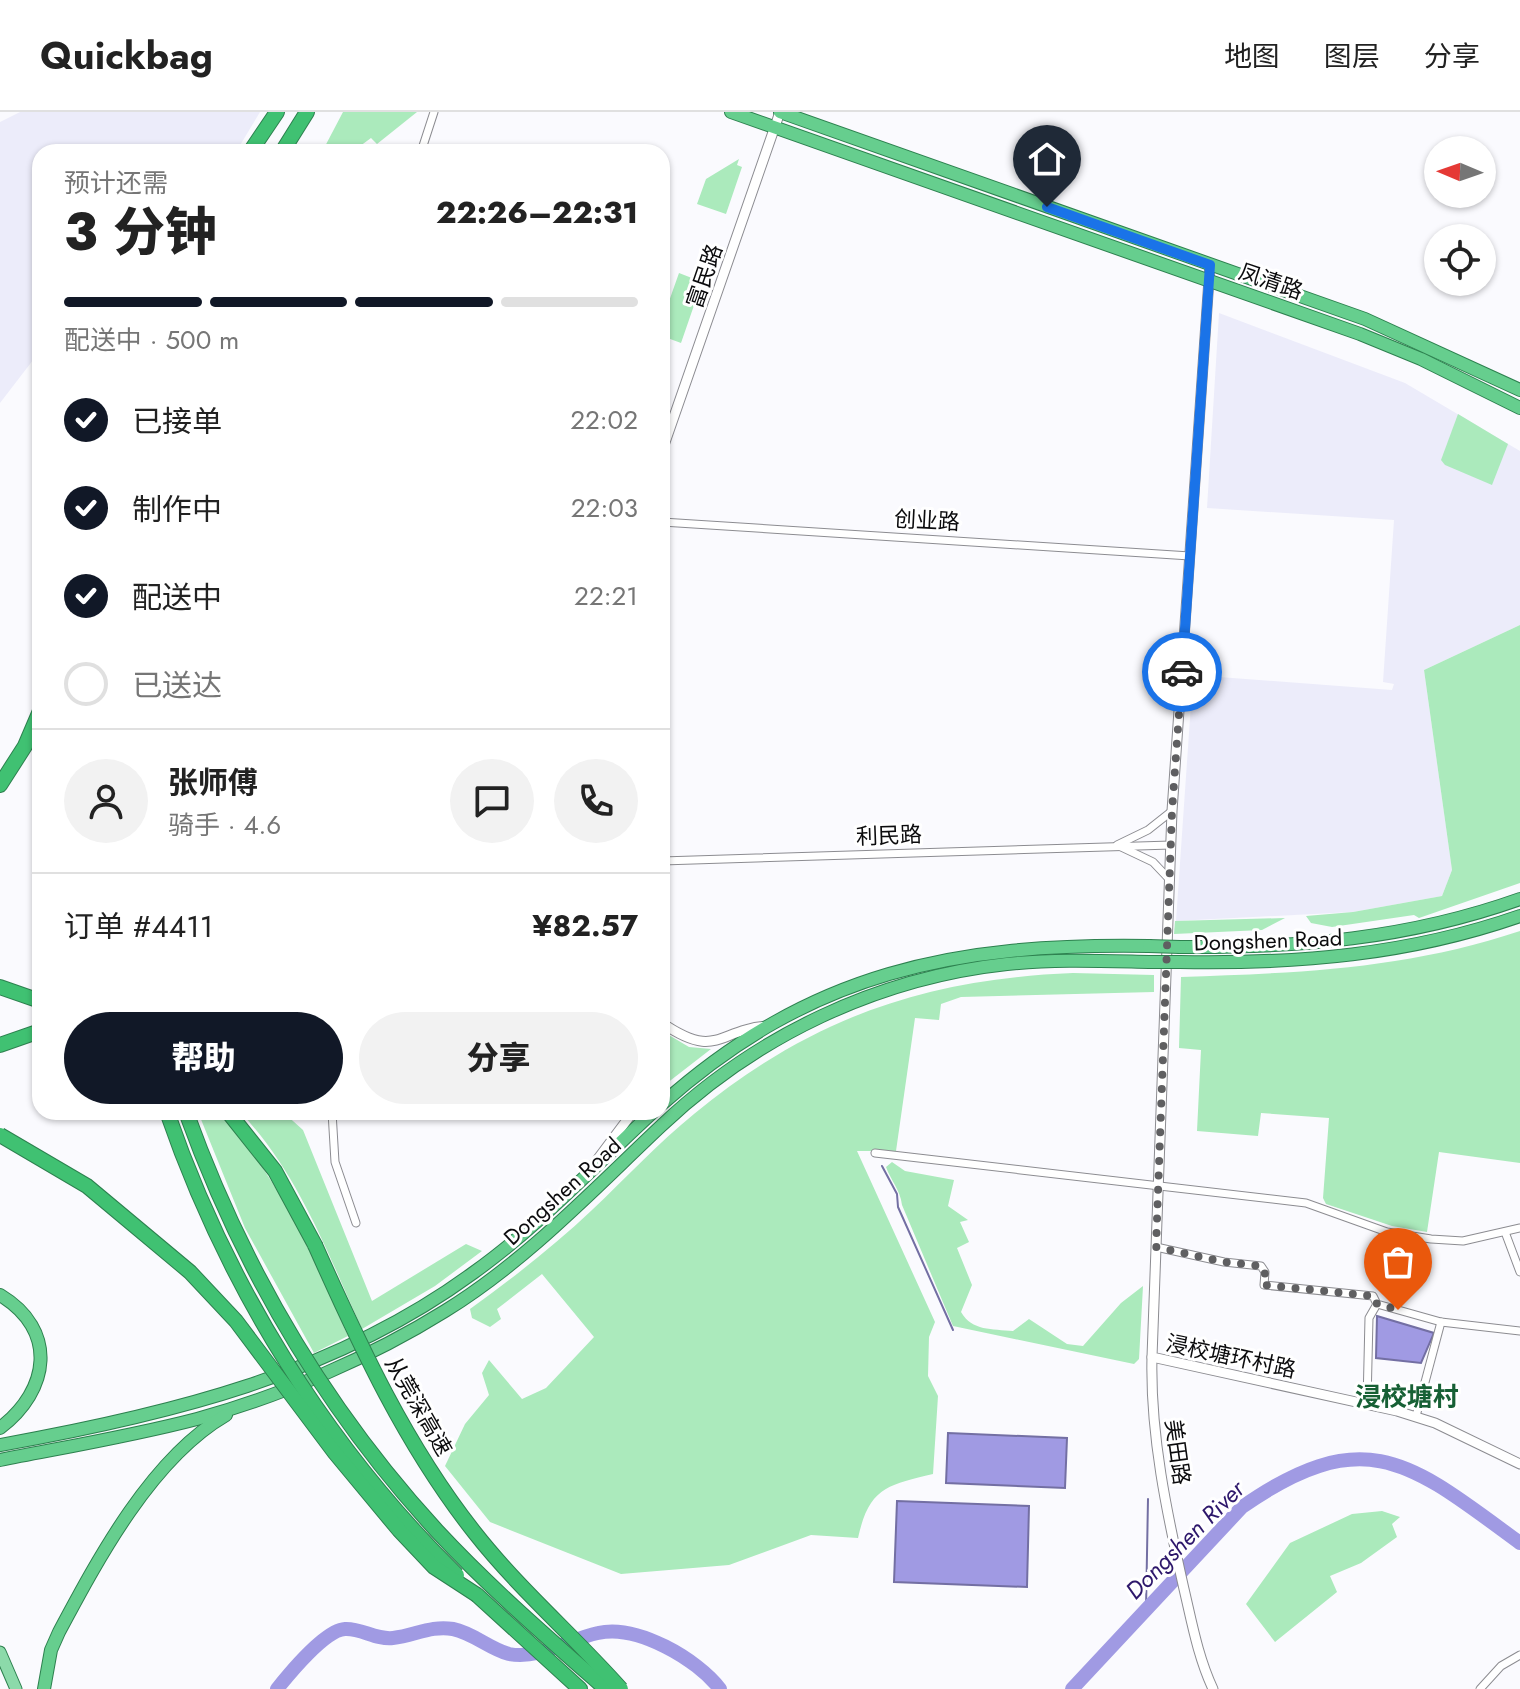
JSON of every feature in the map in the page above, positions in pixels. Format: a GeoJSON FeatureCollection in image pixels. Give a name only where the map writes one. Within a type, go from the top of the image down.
{"type":"FeatureCollection","features":[{"type":"Feature","properties":{"kind":"highway"},"geometry":{"type":"LineString","coordinates":[[255,144],[277,112]]}},
{"type":"Feature","properties":{"kind":"highway"},"geometry":{"type":"LineString","coordinates":[[267,144],[286,112]]}},
{"type":"Feature","properties":{"kind":"highway"},"geometry":{"type":"LineString","coordinates":[[287,144],[307,112]]}},
{"type":"Feature","properties":{"kind":"highway","name":"凤清路"},"geometry":{"type":"LineString","coordinates":[[731,112],[1391,346],[1520,408]]}},
{"type":"Feature","properties":{"kind":"highway","name":"凤清路"},"geometry":{"type":"LineString","coordinates":[[780,112],[1396,331],[1520,390]]}},
{"type":"Feature","properties":{"kind":"highway"},"geometry":{"type":"LineString","coordinates":[[0,785],[32,730]]}},
{"type":"Feature","properties":{"kind":"highway","name":"Dongshen Road"},"geometry":{"type":"LineString","coordinates":[[670,1097],[707,1067],[769,1026],[855,985],[944,959],[1025,947],[1285,946],[1353,941],[1422,929],[1520,899]]}},
{"type":"Feature","properties":{"kind":"highway","name":"Dongshen Road"},"geometry":{"type":"LineString","coordinates":[[670,1119],[750,1055],[814,1020],[889,989],[967,970],[1047,961],[1285,962],[1355,957],[1436,941],[1520,916]]}},
{"type":"Feature","properties":{"kind":"highway"},"geometry":{"type":"LineString","coordinates":[[0,987],[32,998]]}},
{"type":"Feature","properties":{"kind":"highway"},"geometry":{"type":"LineString","coordinates":[[0,1045],[32,1034]]}},
{"type":"Feature","properties":{"kind":"highway"},"geometry":{"type":"LineString","coordinates":[[170,1120],[222,1247],[304,1389],[385,1497],[477,1595],[580,1689]]}},
{"type":"Feature","properties":{"kind":"highway"},"geometry":{"type":"LineString","coordinates":[[189,1120],[248,1260],[307,1363],[347,1422],[455,1549],[606,1689]]}},
{"type":"Feature","properties":{"kind":"highway","name":"从莞深高速"},"geometry":{"type":"LineString","coordinates":[[234,1120],[275,1171],[315,1245],[379,1383],[441,1486],[504,1568],[621,1689]]}},
{"type":"Feature","properties":{"kind":"highway","name":"Dongshen Road"},"geometry":{"type":"LineString","coordinates":[[0,1445],[176,1409],[245,1388],[335,1351],[417,1311],[463,1281],[523,1233],[645,1120]]}},
{"type":"Feature","properties":{"kind":"highway","name":"Dongshen Road"},"geometry":{"type":"LineString","coordinates":[[0,1460],[161,1428],[245,1404],[347,1362],[462,1300],[566,1216],[669,1120]]}},
{"type":"Feature","properties":{"kind":"highway"},"geometry":{"type":"LineString","coordinates":[[0,1135],[87,1186],[190,1272],[236,1321],[328,1444],[399,1530],[434,1567],[477,1595]]}},
{"type":"Feature","properties":{"kind":"highway"},"geometry":{"type":"LineString","coordinates":[[0,1295],[20,1309],[35,1330],[40,1369],[30,1399],[0,1428]]}},
{"type":"Feature","properties":{"kind":"highway"},"geometry":{"type":"LineString","coordinates":[[44,1689],[51,1650],[59,1632],[152,1479],[189,1439],[245,1404]]}},
{"type":"Feature","properties":{"kind":"main road"},"geometry":{"type":"LineString","coordinates":[[0,1652],[16,1689]]}},
{"type":"Feature","properties":{"kind":"street"},"geometry":{"type":"LineString","coordinates":[[424,144],[434,112]]}},
{"type":"Feature","properties":{"kind":"street","name":"富民路"},"geometry":{"type":"LineString","coordinates":[[670,428],[780,112]]}},
{"type":"Feature","properties":{"kind":"street","name":"浸校塘环村路"},"geometry":{"type":"LineString","coordinates":[[1210,265],[1172,811],[1152,1357],[1416,1416],[1520,1464]]}},
{"type":"Feature","properties":{"kind":"street","name":"创业路"},"geometry":{"type":"LineString","coordinates":[[670,523],[1190,556]]}},
{"type":"Feature","properties":{"kind":"street","name":"利民路"},"geometry":{"type":"LineString","coordinates":[[1117,845],[1148,830],[1172,811]]}},
{"type":"Feature","properties":{"kind":"street","name":"利民路"},"geometry":{"type":"LineString","coordinates":[[1117,845],[1153,862],[1170,880]]}},
{"type":"Feature","properties":{"kind":"street","name":"利民路"},"geometry":{"type":"LineString","coordinates":[[670,861],[1171,845]]}},
{"type":"Feature","properties":{"kind":"street"},"geometry":{"type":"LineString","coordinates":[[670,1029],[680,1036],[702,1042],[725,1040],[754,1027],[769,1026]]}},
{"type":"Feature","properties":{"kind":"street"},"geometry":{"type":"LineString","coordinates":[[332,1120],[335,1162],[356,1223]]}},
{"type":"Feature","properties":{"kind":"street"},"geometry":{"type":"LineString","coordinates":[[590,1173],[627,1120]]}},
{"type":"Feature","properties":{"kind":"street"},"geometry":{"type":"LineString","coordinates":[[875,1153],[1318,1205],[1366,1225],[1420,1237],[1463,1241],[1520,1228]]}},
{"type":"Feature","properties":{"kind":"street"},"geometry":{"type":"LineString","coordinates":[[1505,1232],[1520,1272]]}},
{"type":"Feature","properties":{"kind":"street"},"geometry":{"type":"LineString","coordinates":[[1156,1247],[1224,1262],[1261,1266],[1265,1272],[1264,1285],[1373,1296],[1377,1304],[1441,1322],[1520,1331]]}},
{"type":"Feature","properties":{"kind":"street"},"geometry":{"type":"LineString","coordinates":[[1367,1403],[1369,1318],[1377,1304]]}},
{"type":"Feature","properties":{"kind":"street"},"geometry":{"type":"LineString","coordinates":[[1416,1416],[1441,1322]]}},
{"type":"Feature","properties":{"kind":"street","name":"美田路"},"geometry":{"type":"LineString","coordinates":[[1152,1357],[1155,1419],[1173,1538],[1192,1622],[1213,1689]]}},
{"type":"Feature","properties":{"kind":"street"},"geometry":{"type":"LineString","coordinates":[[1480,1689],[1501,1666],[1520,1655]]}},
{"type":"Feature","properties":{"kind":"shaded area"},"geometry":{"type":"Polygon","coordinates":[[[20,112],[260,112],[241,144],[32,144],[32,361],[0,403],[0,122],[20,112]]]}},
{"type":"Feature","properties":{"kind":"shaded area"},"geometry":{"type":"Polygon","coordinates":[[[1219,313],[1405,383],[1520,451],[1520,625],[1424,670],[1452,870],[1442,896],[1353,912],[1176,921],[1193,675],[1392,690],[1394,684],[1383,682],[1394,520],[1207,508],[1219,313]]]}},
{"type":"Feature","properties":{"kind":"shaded area"},"geometry":{"type":"Polygon","coordinates":[[[1377,1316],[1434,1333],[1421,1363],[1376,1358],[1377,1316]]]}},
{"type":"Feature","properties":{"kind":"shaded area"},"geometry":{"type":"Polygon","coordinates":[[[948,1433],[1067,1438],[1065,1488],[946,1483],[948,1433]]]}},
{"type":"Feature","properties":{"kind":"shaded area"},"geometry":{"type":"Polygon","coordinates":[[[897,1501],[1029,1506],[1027,1587],[894,1582],[897,1501]]]}},
{"type":"Feature","properties":{"kind":"green space"},"geometry":{"type":"Polygon","coordinates":[[[343,112],[417,112],[377,144],[371,138],[363,144],[326,144],[343,112]]]}},
{"type":"Feature","properties":{"kind":"green space"},"geometry":{"type":"Polygon","coordinates":[[[739,159],[737,165],[742,167],[726,214],[697,204],[706,179],[739,159]]]}},
{"type":"Feature","properties":{"kind":"green space"},"geometry":{"type":"Polygon","coordinates":[[[679,273],[697,280],[695,286],[700,288],[681,343],[670,339],[670,298],[679,273]]]}},
{"type":"Feature","properties":{"kind":"green space"},"geometry":{"type":"Polygon","coordinates":[[[1458,414],[1508,444],[1492,485],[1445,465],[1441,460],[1458,414]]]}},
{"type":"Feature","properties":{"kind":"green space"},"geometry":{"type":"Polygon","coordinates":[[[1520,625],[1520,883],[1419,918],[1414,915],[1332,927],[1311,923],[1306,916],[1353,912],[1442,896],[1452,870],[1424,670],[1520,625]]]}},
{"type":"Feature","properties":{"kind":"green space"},"geometry":{"type":"Polygon","coordinates":[[[1285,918],[1262,930],[1174,934],[1175,921],[1285,918]]]}},
{"type":"Feature","properties":{"kind":"green space"},"geometry":{"type":"Polygon","coordinates":[[[1520,931],[1520,1163],[1439,1152],[1427,1232],[1392,1226],[1326,1204],[1323,1198],[1329,1118],[1261,1113],[1258,1136],[1197,1131],[1201,1050],[1179,1048],[1181,977],[1352,967],[1436,954],[1520,931]]]}},
{"type":"Feature","properties":{"kind":"green space"},"geometry":{"type":"Polygon","coordinates":[[[1073,973],[1154,975],[1154,992],[961,997],[941,1004],[939,1020],[915,1018],[896,1151],[857,1151],[935,1322],[929,1337],[928,1376],[938,1396],[933,1474],[882,1491],[868,1508],[858,1538],[811,1535],[729,1565],[621,1574],[490,1522],[445,1466],[465,1424],[489,1395],[482,1373],[489,1360],[522,1399],[546,1388],[594,1337],[542,1274],[497,1309],[501,1319],[490,1327],[472,1318],[470,1309],[563,1236],[694,1114],[782,1052],[826,1029],[918,995],[967,984],[1073,973]]]}},
{"type":"Feature","properties":{"kind":"green space"},"geometry":{"type":"Polygon","coordinates":[[[670,1036],[689,1047],[711,1049],[670,1081],[670,1036]]]}},
{"type":"Feature","properties":{"kind":"green space"},"geometry":{"type":"Polygon","coordinates":[[[201,1120],[226,1120],[260,1163],[308,1247],[348,1336],[314,1353],[245,1228],[201,1120]]]}},
{"type":"Feature","properties":{"kind":"green space"},"geometry":{"type":"Polygon","coordinates":[[[247,1120],[292,1120],[303,1130],[372,1301],[466,1244],[482,1251],[435,1286],[362,1329],[310,1215],[260,1135],[247,1120]]]}},
{"type":"Feature","properties":{"kind":"green space"},"geometry":{"type":"Polygon","coordinates":[[[892,1162],[905,1171],[954,1180],[948,1206],[968,1220],[960,1222],[969,1242],[957,1248],[972,1285],[961,1312],[971,1323],[983,1328],[1013,1331],[1029,1319],[1067,1344],[1083,1346],[1121,1303],[1143,1286],[1139,1359],[1134,1364],[953,1326],[886,1167],[892,1162]]]}},
{"type":"Feature","properties":{"kind":"green space"},"geometry":{"type":"Polygon","coordinates":[[[1382,1511],[1400,1517],[1392,1524],[1397,1537],[1361,1563],[1330,1576],[1337,1592],[1275,1642],[1246,1604],[1290,1543],[1352,1514],[1382,1511]]]}},
{"type":"Feature","properties":{"kind":"waterway"},"geometry":{"type":"LineString","coordinates":[[882,1166],[897,1194],[898,1207],[953,1330]]}},
{"type":"Feature","properties":{"kind":"waterway","name":"Dongshen River"},"geometry":{"type":"LineString","coordinates":[[1072,1689],[1242,1507],[1285,1480],[1323,1465],[1356,1459],[1387,1463],[1418,1474],[1449,1492],[1520,1543]]}},
{"type":"Feature","properties":{"kind":"waterway"},"geometry":{"type":"LineString","coordinates":[[1146,1609],[1148,1499]]}},
{"type":"Feature","properties":{"kind":"waterway","name":"Dongshen River"},"geometry":{"type":"LineString","coordinates":[[277,1689],[308,1654],[337,1631],[351,1629],[393,1638],[445,1628],[468,1634],[502,1652],[521,1655],[543,1652],[598,1633],[630,1634],[665,1646],[682,1656],[720,1689]]}},
{"type":"Feature","properties":{"kind":"way so far"},"geometry":{"type":"LineString","coordinates":[[1182,672],[1172,811],[1156,1247],[1224,1262],[1261,1266],[1265,1272],[1264,1285],[1373,1296],[1377,1304],[1398,1310]]}},
{"type":"Feature","properties":{"kind":"district","name":"浸校塘村"},"geometry":{"type":"Point","coordinates":[1407,1397]}},
{"type":"Feature","properties":{"kind":"route"},"geometry":{"type":"LineString","coordinates":[[1047,207],[1210,265],[1182,672]]}}]}
